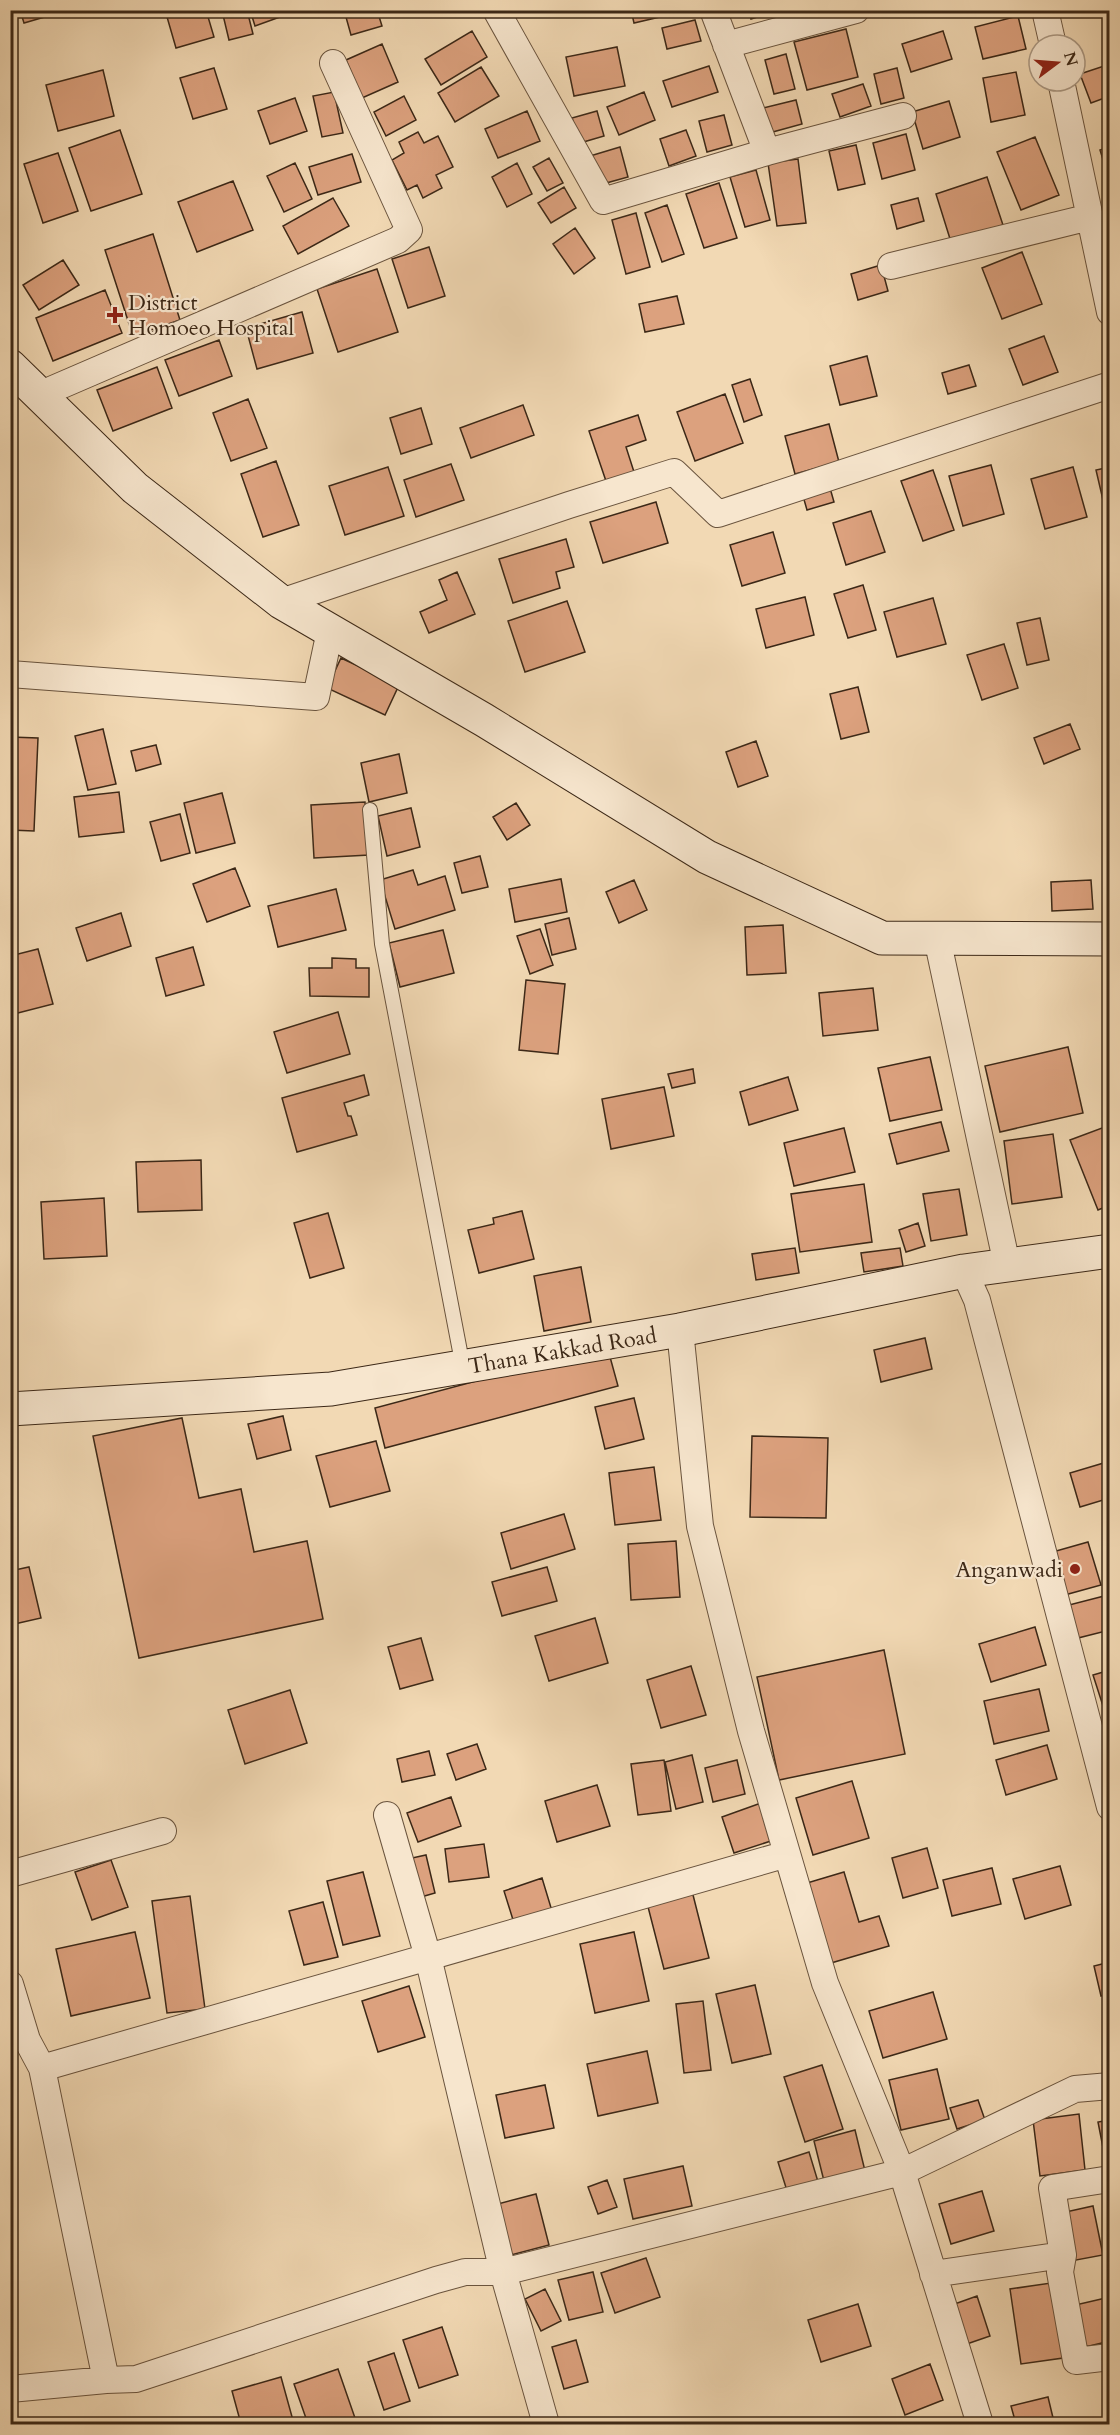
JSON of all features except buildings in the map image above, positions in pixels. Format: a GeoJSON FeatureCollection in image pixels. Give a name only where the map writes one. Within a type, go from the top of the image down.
{"type":"FeatureCollection","features":[{"type":"Feature","properties":{"kind":"main road"},"geometry":{"type":"LineString","coordinates":[[10,366],[135,488],[281,602],[484,720],[707,857],[882,938],[1110,939]]}},
{"type":"Feature","properties":{"kind":"main road","name":"Thana Kakkad Road"},"geometry":{"type":"LineString","coordinates":[[10,1409],[331,1389],[680,1330],[964,1271],[1110,1251]]}},
{"type":"Feature","properties":{"kind":"street"},"geometry":{"type":"LineString","coordinates":[[496,10],[603,201],[767,152],[903,116]]}},
{"type":"Feature","properties":{"kind":"street"},"geometry":{"type":"LineString","coordinates":[[713,10],[767,152]]}},
{"type":"Feature","properties":{"kind":"street"},"geometry":{"type":"LineString","coordinates":[[726,45],[856,10]]}},
{"type":"Feature","properties":{"kind":"street"},"geometry":{"type":"LineString","coordinates":[[1045,10],[1050,33]]}},
{"type":"Feature","properties":{"kind":"street"},"geometry":{"type":"LineString","coordinates":[[39,395],[398,240],[409,230],[333,63]]}},
{"type":"Feature","properties":{"kind":"street"},"geometry":{"type":"LineString","coordinates":[[1064,93],[1110,312]]}},
{"type":"Feature","properties":{"kind":"street"},"geometry":{"type":"LineString","coordinates":[[891,266],[1090,217]]}},
{"type":"Feature","properties":{"kind":"street"},"geometry":{"type":"LineString","coordinates":[[281,602],[674,472],[718,514],[1110,385]]}},
{"type":"Feature","properties":{"kind":"street"},"geometry":{"type":"LineString","coordinates":[[10,674],[316,697],[330,631]]}},
{"type":"Feature","properties":{"kind":"street"},"geometry":{"type":"LineString","coordinates":[[938,938],[1007,1265]]}},
{"type":"Feature","properties":{"kind":"street"},"geometry":{"type":"LineString","coordinates":[[964,1271],[977,1300],[1110,1807]]}},
{"type":"Feature","properties":{"kind":"street"},"geometry":{"type":"LineString","coordinates":[[680,1330],[700,1526],[751,1731],[825,1983],[902,2172],[980,2424]]}},
{"type":"Feature","properties":{"kind":"street"},"geometry":{"type":"LineString","coordinates":[[387,1815],[428,1957],[503,2271],[546,2424]]}},
{"type":"Feature","properties":{"kind":"street"},"geometry":{"type":"LineString","coordinates":[[10,1874],[163,1831]]}},
{"type":"Feature","properties":{"kind":"street"},"geometry":{"type":"LineString","coordinates":[[42,2068],[788,1854]]}},
{"type":"Feature","properties":{"kind":"street"},"geometry":{"type":"LineString","coordinates":[[10,1984],[27,2040],[42,2068],[106,2380]]}},
{"type":"Feature","properties":{"kind":"street"},"geometry":{"type":"LineString","coordinates":[[10,2389],[136,2379],[465,2272],[503,2271],[902,2172],[1075,2089],[1110,2086]]}},
{"type":"Feature","properties":{"kind":"street"},"geometry":{"type":"LineString","coordinates":[[1110,2179],[1052,2188],[1063,2255],[1060,2272],[1076,2361],[1110,2357]]}},
{"type":"Feature","properties":{"kind":"street"},"geometry":{"type":"LineString","coordinates":[[933,2274],[1063,2255]]}},
{"type":"Feature","properties":{"kind":"lane"},"geometry":{"type":"LineString","coordinates":[[370,810],[382,944],[463,1367]]}},
{"type":"Feature","properties":{"kind":"place","name":"District Homoeo Hospital"},"geometry":{"type":"Point","coordinates":[115,315]}},
{"type":"Feature","properties":{"kind":"place","name":"Anganwadi"},"geometry":{"type":"Point","coordinates":[1075,1569]}}]}
